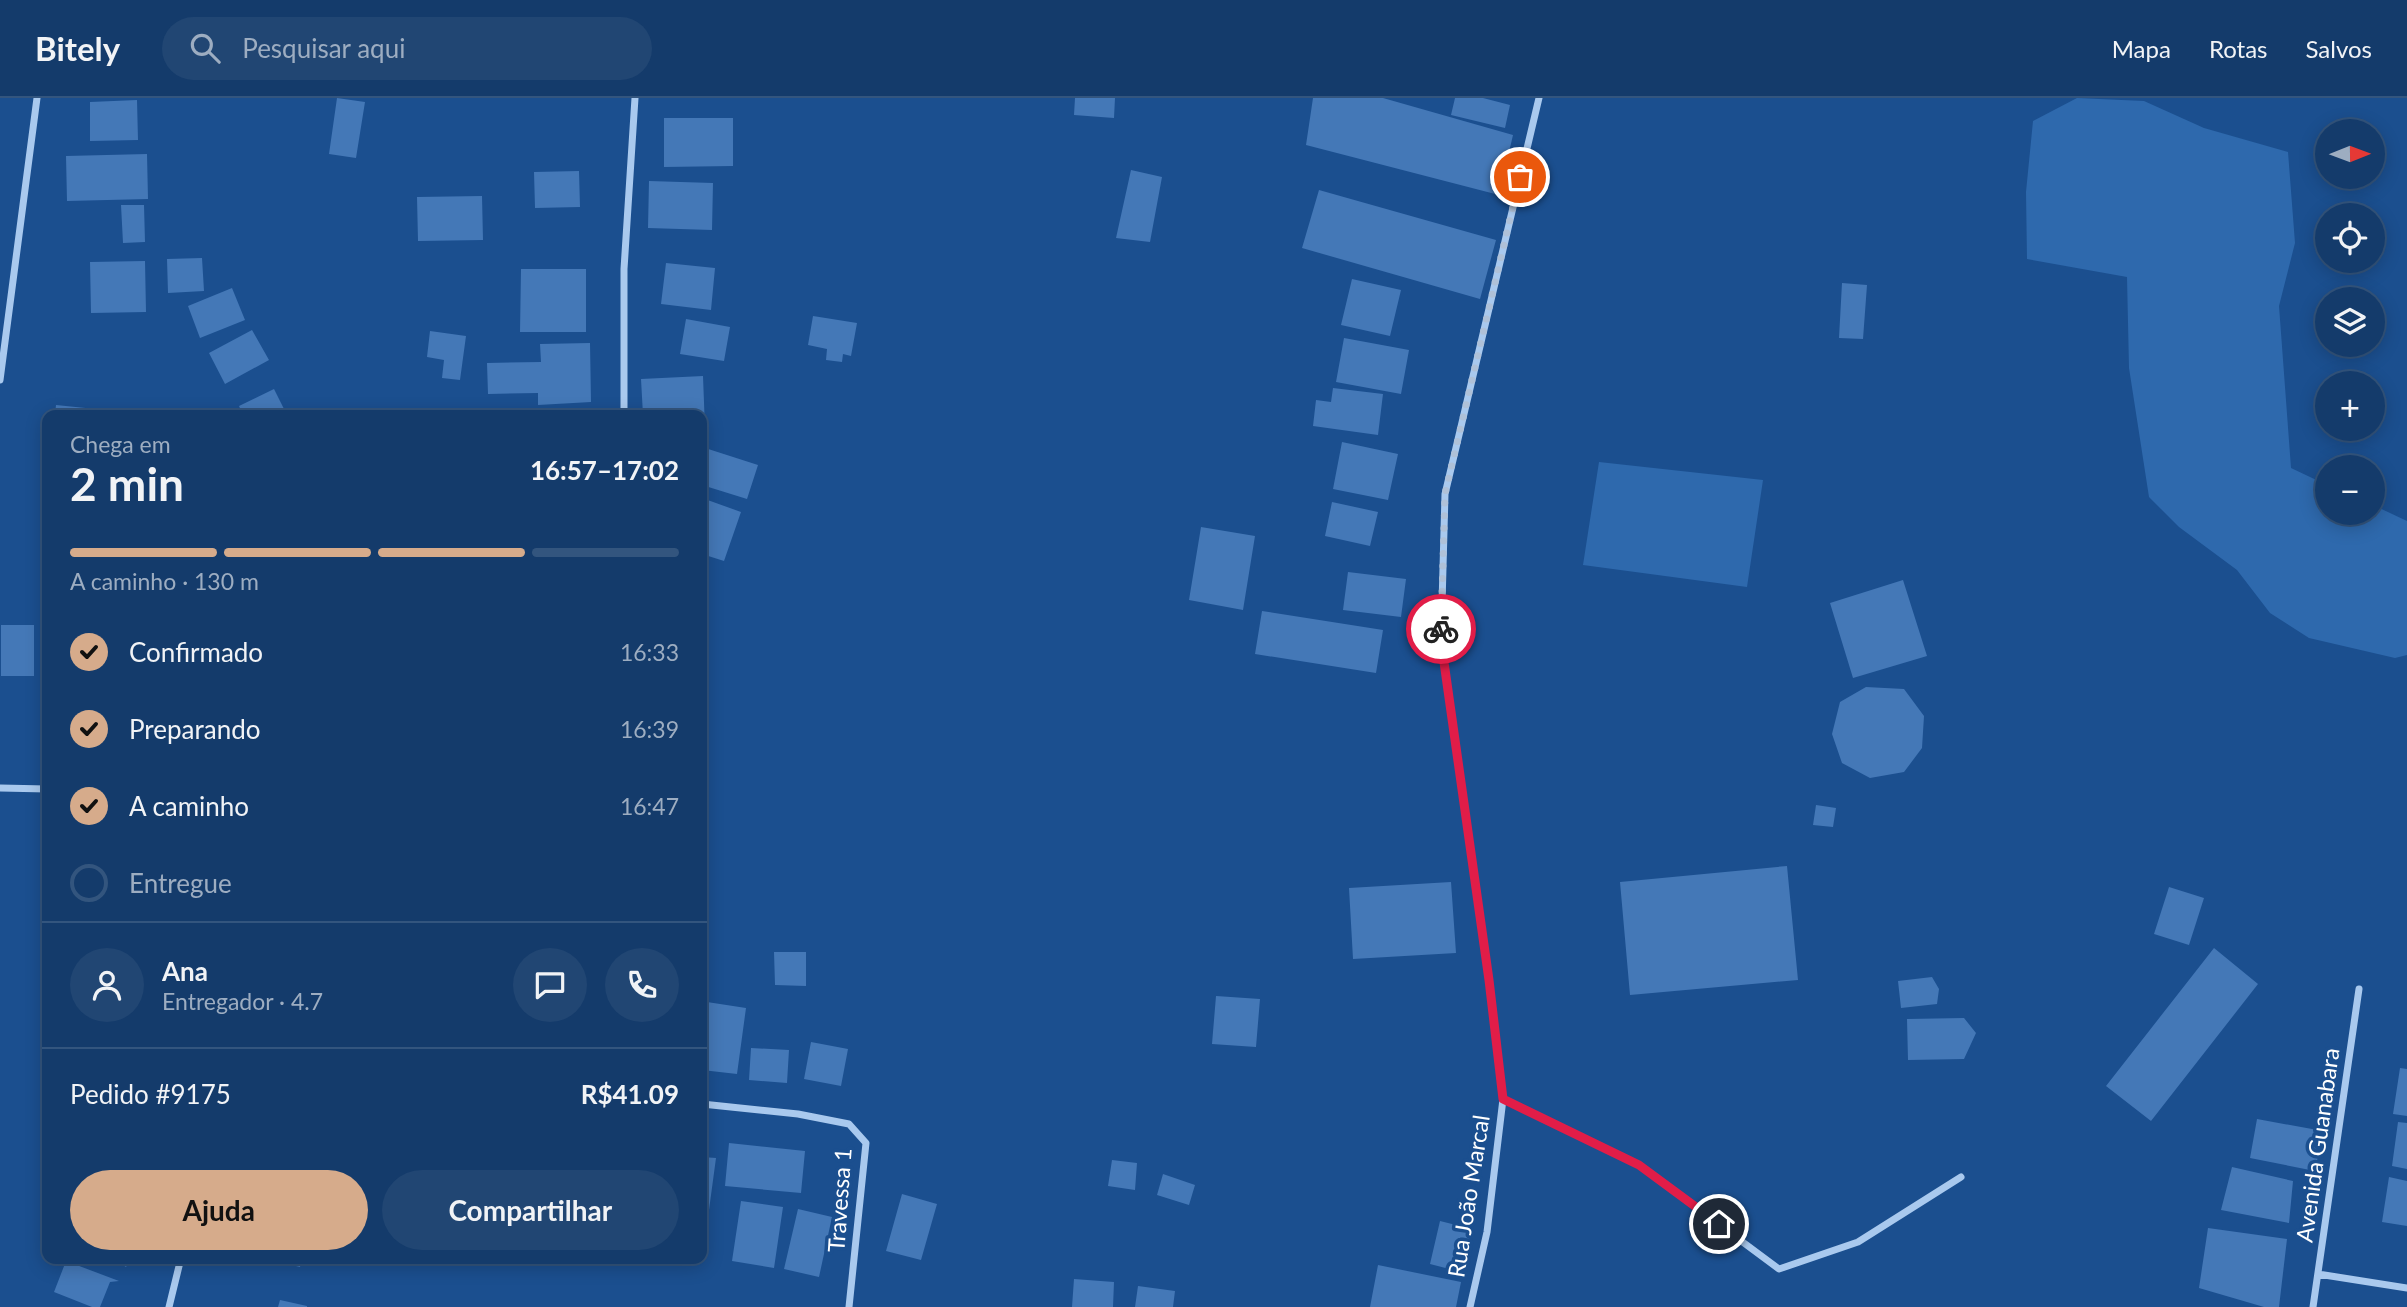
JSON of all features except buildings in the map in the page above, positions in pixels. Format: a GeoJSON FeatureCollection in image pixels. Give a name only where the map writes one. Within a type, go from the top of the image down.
{"type":"FeatureCollection","features":[{"type":"Feature","properties":{"kind":"street"},"geometry":{"type":"LineString","coordinates":[[0,380],[37,98]]}},
{"type":"Feature","properties":{"kind":"street"},"geometry":{"type":"LineString","coordinates":[[624,410],[624,269],[635,98]]}},
{"type":"Feature","properties":{"kind":"street","name":"Rua João Marcal"},"geometry":{"type":"LineString","coordinates":[[1469,1307],[1487,1232],[1503,1099],[1441,641],[1445,494],[1539,98]]}},
{"type":"Feature","properties":{"kind":"street"},"geometry":{"type":"LineString","coordinates":[[0,788],[42,789]]}},
{"type":"Feature","properties":{"kind":"street","name":"Avenida Guanabara"},"geometry":{"type":"LineString","coordinates":[[2313,1307],[2359,989]]}},
{"type":"Feature","properties":{"kind":"street"},"geometry":{"type":"LineString","coordinates":[[1503,1099],[1639,1165],[1779,1269],[1858,1242],[1961,1178]]}},
{"type":"Feature","properties":{"kind":"street","name":"Travessa 1"},"geometry":{"type":"LineString","coordinates":[[707,1105],[798,1114],[849,1124],[866,1143],[849,1307]]}},
{"type":"Feature","properties":{"kind":"street"},"geometry":{"type":"LineString","coordinates":[[169,1307],[180,1264]]}},
{"type":"Feature","properties":{"kind":"street"},"geometry":{"type":"LineString","coordinates":[[2318,1274],[2407,1288]]}},
{"type":"Feature","properties":{"kind":"shaded area"},"geometry":{"type":"Polygon","coordinates":[[[2077,98],[2144,101],[2204,128],[2288,152],[2295,243],[2279,306],[2291,468],[2315,479],[2315,525],[2385,525],[2385,511],[2407,521],[2407,655],[2395,658],[2309,638],[2270,613],[2237,570],[2179,527],[2149,497],[2129,368],[2127,277],[2027,259],[2026,192],[2033,121],[2077,98]]]}},
{"type":"Feature","properties":{"kind":"shaded area"},"geometry":{"type":"Polygon","coordinates":[[[1599,462],[1763,480],[1747,587],[1583,565],[1599,462]]]}},
{"type":"Feature","properties":{"kind":"way so far"},"geometry":{"type":"LineString","coordinates":[[1441,629],[1445,494],[1520,177]]}},
{"type":"Feature","properties":{"kind":"route"},"geometry":{"type":"LineString","coordinates":[[1441,629],[1503,1099],[1639,1165],[1719,1224]]}}]}
